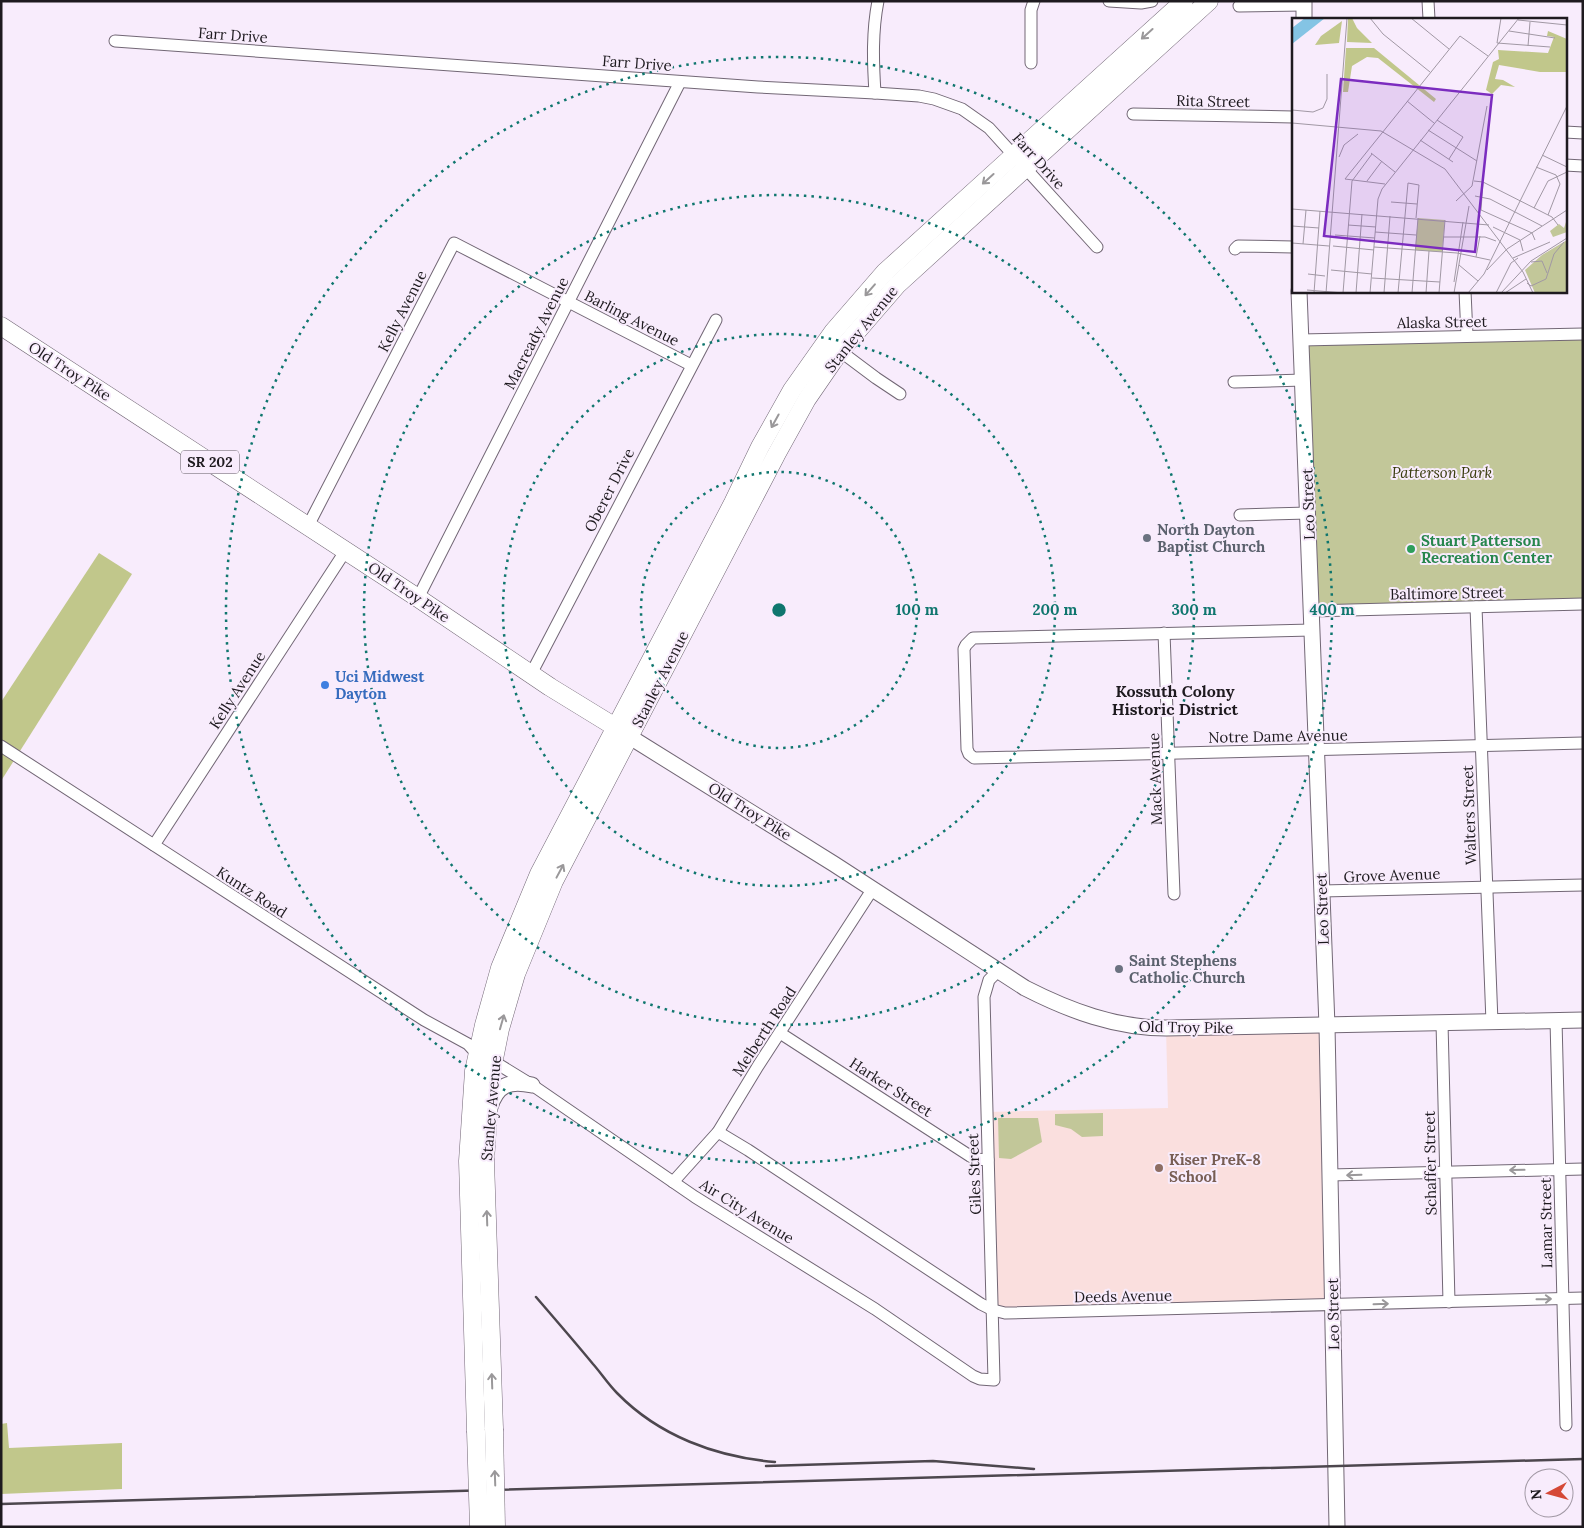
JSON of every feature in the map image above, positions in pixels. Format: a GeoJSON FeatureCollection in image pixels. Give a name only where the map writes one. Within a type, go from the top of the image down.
{"type":"FeatureCollection","features":[{"type":"Feature","properties":{"kind":"main road","name":"Stanley Avenue"},"geometry":{"type":"LineString","coordinates":[[479,1527],[485,1430],[486,1161],[488,1114],[487,1058],[484,1025],[500,968],[539,874],[623,732],[806,399],[840,351],[897,285],[1184,1]]}},
{"type":"Feature","properties":{"kind":"main road","name":"Stanley Avenue"},"geometry":{"type":"LineString","coordinates":[[623,732],[760,447],[797,382],[833,332],[885,272],[1020,162],[1209,1]]}},
{"type":"Feature","properties":{"kind":"main road","name":"Old Troy Pike"},"geometry":{"type":"LineString","coordinates":[[1,326],[346,550],[531,674],[623,732]]}},
{"type":"Feature","properties":{"kind":"main road","name":"Stanley Avenue"},"geometry":{"type":"LineString","coordinates":[[487,1058],[474,1071],[468,1160],[485,1430],[496,1527]]}},
{"type":"Feature","properties":{"kind":"street"},"geometry":{"type":"LineString","coordinates":[[875,93],[873,44],[878,1]]}},
{"type":"Feature","properties":{"kind":"street"},"geometry":{"type":"LineString","coordinates":[[1031,63],[1030,10],[1034,1]]}},
{"type":"Feature","properties":{"kind":"street"},"geometry":{"type":"LineString","coordinates":[[1109,1],[1141,3],[1152,1]]}},
{"type":"Feature","properties":{"kind":"street"},"geometry":{"type":"LineString","coordinates":[[1428,1],[1429,18]]}},
{"type":"Feature","properties":{"kind":"street"},"geometry":{"type":"LineString","coordinates":[[1239,6],[1304,8]]}},
{"type":"Feature","properties":{"kind":"street","name":"Farr Drive"},"geometry":{"type":"LineString","coordinates":[[115,42],[680,82],[875,93],[934,99],[962,110],[989,128],[1097,247]]}},
{"type":"Feature","properties":{"kind":"street","name":"Macready Avenue"},"geometry":{"type":"LineString","coordinates":[[418,598],[680,82]]}},
{"type":"Feature","properties":{"kind":"street","name":"Rita Street"},"geometry":{"type":"LineString","coordinates":[[1133,114],[1292,117]]}},
{"type":"Feature","properties":{"kind":"street"},"geometry":{"type":"LineString","coordinates":[[1566,132],[1583,133]]}},
{"type":"Feature","properties":{"kind":"street"},"geometry":{"type":"LineString","coordinates":[[1566,165],[1583,166]]}},
{"type":"Feature","properties":{"kind":"street","name":"Barling Avenue"},"geometry":{"type":"LineString","coordinates":[[454,243],[690,365]]}},
{"type":"Feature","properties":{"kind":"street","name":"Kelly Avenue"},"geometry":{"type":"LineString","coordinates":[[308,526],[454,243]]}},
{"type":"Feature","properties":{"kind":"street"},"geometry":{"type":"LineString","coordinates":[[1235,249],[1238,246],[1292,247]]}},
{"type":"Feature","properties":{"kind":"street","name":"Leo Street"},"geometry":{"type":"LineString","coordinates":[[1300,292],[1327,1026],[1337,1527]]}},
{"type":"Feature","properties":{"kind":"street"},"geometry":{"type":"LineString","coordinates":[[1465,292],[1467,336]]}},
{"type":"Feature","properties":{"kind":"street","name":"Oberer Drive"},"geometry":{"type":"LineString","coordinates":[[531,674],[690,365],[716,320]]}},
{"type":"Feature","properties":{"kind":"street","name":"Alaska Street"},"geometry":{"type":"LineString","coordinates":[[1301,340],[1583,334]]}},
{"type":"Feature","properties":{"kind":"street"},"geometry":{"type":"LineString","coordinates":[[840,351],[900,394]]}},
{"type":"Feature","properties":{"kind":"street"},"geometry":{"type":"LineString","coordinates":[[1234,382],[1303,380]]}},
{"type":"Feature","properties":{"kind":"street"},"geometry":{"type":"LineString","coordinates":[[1240,515],[1308,513]]}},
{"type":"Feature","properties":{"kind":"street","name":"Kelly Avenue"},"geometry":{"type":"LineString","coordinates":[[154,845],[346,550]]}},
{"type":"Feature","properties":{"kind":"street","name":"Baltimore Street"},"geometry":{"type":"LineString","coordinates":[[1311,611],[1583,604]]}},
{"type":"Feature","properties":{"kind":"street","name":"Walters Street"},"geometry":{"type":"LineString","coordinates":[[1476,607],[1492,1022]]}},
{"type":"Feature","properties":{"kind":"street"},"geometry":{"type":"LineString","coordinates":[[1164,633],[1312,630]]}},
{"type":"Feature","properties":{"kind":"street","name":"Notre Dame Avenue"},"geometry":{"type":"LineString","coordinates":[[1164,633],[979,637],[969,641],[964,650],[966,749],[969,754],[974,758],[1583,743]]}},
{"type":"Feature","properties":{"kind":"street","name":"Mack Avenue"},"geometry":{"type":"LineString","coordinates":[[1164,633],[1174,894]]}},
{"type":"Feature","properties":{"kind":"street","name":"Old Troy Pike"},"geometry":{"type":"LineString","coordinates":[[623,732],[834,864],[1025,988],[1060,1005],[1104,1021],[1130,1026],[1157,1028],[1583,1020]]}},
{"type":"Feature","properties":{"kind":"street","name":"Kuntz Road"},"geometry":{"type":"LineString","coordinates":[[1,746],[424,1020],[468,1044],[487,1058]]}},
{"type":"Feature","properties":{"kind":"street","name":"Grove Avenue"},"geometry":{"type":"LineString","coordinates":[[1322,892],[1583,884]]}},
{"type":"Feature","properties":{"kind":"street","name":"Melberth Road"},"geometry":{"type":"LineString","coordinates":[[673,1182],[718,1132],[758,1066],[872,890]]}},
{"type":"Feature","properties":{"kind":"street","name":"Giles Street"},"geometry":{"type":"LineString","coordinates":[[994,1380],[984,997],[989,980],[998,971]]}},
{"type":"Feature","properties":{"kind":"street","name":"Lamar Street"},"geometry":{"type":"LineString","coordinates":[[1556,1020],[1566,1425]]}},
{"type":"Feature","properties":{"kind":"street","name":"Schaffer Street"},"geometry":{"type":"LineString","coordinates":[[1442,1023],[1448,1302]]}},
{"type":"Feature","properties":{"kind":"street","name":"Harker Street"},"geometry":{"type":"LineString","coordinates":[[780,1033],[970,1156],[976,1159],[988,1160]]}},
{"type":"Feature","properties":{"kind":"street","name":"Air City Avenue"},"geometry":{"type":"LineString","coordinates":[[487,1058],[532,1085],[673,1182],[875,1309],[973,1376],[980,1379],[994,1380]]}},
{"type":"Feature","properties":{"kind":"street"},"geometry":{"type":"LineString","coordinates":[[488,1114],[497,1091],[505,1085],[520,1082],[532,1085]]}},
{"type":"Feature","properties":{"kind":"street","name":"Deeds Avenue"},"geometry":{"type":"LineString","coordinates":[[718,1132],[980,1304],[1005,1313],[1583,1298]]}},
{"type":"Feature","properties":{"kind":"street"},"geometry":{"type":"LineString","coordinates":[[1330,1175],[1583,1169]]}},
{"type":"Feature","properties":{"kind":"shaded area","name":"Kiser PreK-8 School"},"geometry":{"type":"Polygon","coordinates":[[[1327,1026],[1333,1305],[993,1310],[987,1112],[1168,1108],[1166,1028],[1327,1026]]]}},
{"type":"Feature","properties":{"kind":"green space","name":"Patterson Park"},"geometry":{"type":"Polygon","coordinates":[[[1583,334],[1583,604],[1311,611],[1301,340],[1583,334]]]}},
{"type":"Feature","properties":{"kind":"green space"},"geometry":{"type":"Polygon","coordinates":[[[99,553],[132,574],[1,781],[1,702],[99,553]]]}},
{"type":"Feature","properties":{"kind":"green space"},"geometry":{"type":"Polygon","coordinates":[[[1103,1113],[1103,1136],[1082,1137],[1071,1129],[1055,1125],[1055,1114],[1103,1113]]]}},
{"type":"Feature","properties":{"kind":"green space"},"geometry":{"type":"Polygon","coordinates":[[[998,1118],[1038,1118],[1042,1142],[1011,1159],[999,1158],[998,1118]]]}},
{"type":"Feature","properties":{"kind":"green space"},"geometry":{"type":"Polygon","coordinates":[[[7,1423],[9,1448],[122,1443],[122,1489],[1,1494],[1,1424],[7,1423]]]}},
{"type":"Feature","properties":{"kind":"railway"},"geometry":{"type":"LineString","coordinates":[[536,1297],[614,1390],[633,1408],[651,1421],[690,1442],[710,1449],[731,1455],[775,1462]]}},
{"type":"Feature","properties":{"kind":"railway"},"geometry":{"type":"LineString","coordinates":[[1,1504],[1583,1459]]}},
{"type":"Feature","properties":{"kind":"railway"},"geometry":{"type":"LineString","coordinates":[[766,1466],[933,1461],[1034,1469]]}},
{"type":"Feature","properties":{"kind":"place","name":"North Dayton Baptist Church"},"geometry":{"type":"Point","coordinates":[1147,538]}},
{"type":"Feature","properties":{"kind":"place","name":"Stuart Patterson Recreation Center"},"geometry":{"type":"Point","coordinates":[1411,549]}},
{"type":"Feature","properties":{"kind":"place","name":"Uci Midwest Dayton"},"geometry":{"type":"Point","coordinates":[325,685]}},
{"type":"Feature","properties":{"kind":"place","name":"Saint Stephens Catholic Church"},"geometry":{"type":"Point","coordinates":[1119,969]}},
{"type":"Feature","properties":{"kind":"place","name":"Kiser PreK-8 School"},"geometry":{"type":"Point","coordinates":[1159,1168]}},
{"type":"Feature","properties":{"kind":"district","name":"Kossuth Colony Historic District"},"geometry":{"type":"Point","coordinates":[1175,700]}}]}
